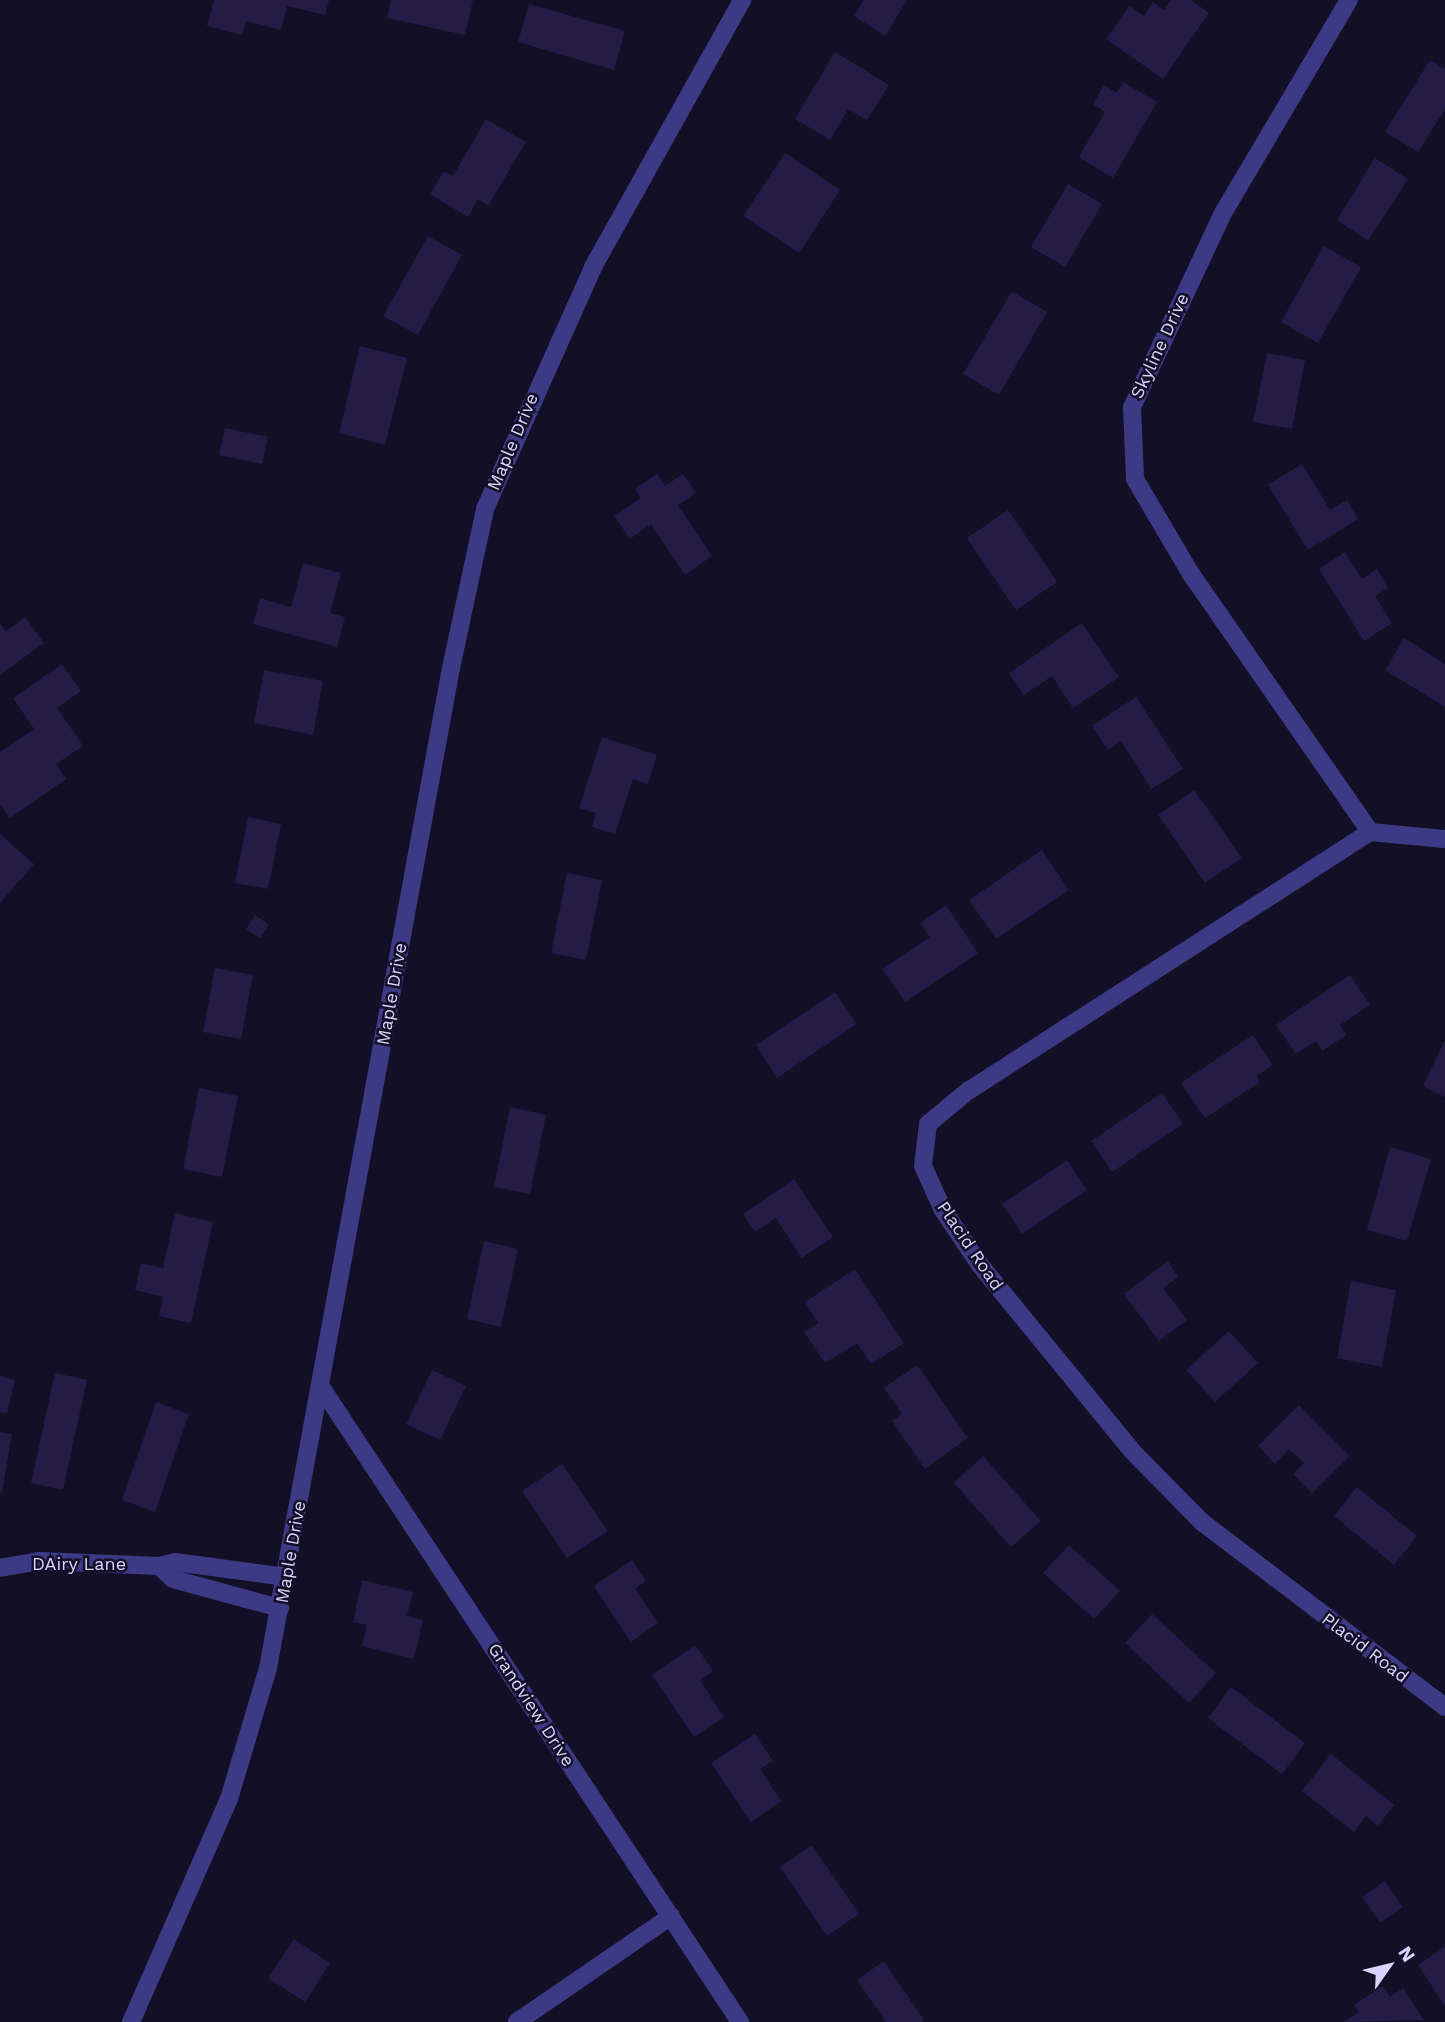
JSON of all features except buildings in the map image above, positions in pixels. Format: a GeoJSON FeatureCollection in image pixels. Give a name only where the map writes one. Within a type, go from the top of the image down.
{"type":"FeatureCollection","features":[{"type":"Feature","properties":{"kind":"street","name":"Maple Drive"},"geometry":{"type":"LineString","coordinates":[[131,2022],[229,1799],[280,1608],[451,668],[485,509],[593,267],[742,0]]}},
{"type":"Feature","properties":{"kind":"street","name":"Skyline Drive"},"geometry":{"type":"LineString","coordinates":[[1349,0],[1223,213],[1132,407],[1135,479],[1191,575],[1370,832]]}},
{"type":"Feature","properties":{"kind":"street"},"geometry":{"type":"LineString","coordinates":[[1370,832],[1445,839]]}},
{"type":"Feature","properties":{"kind":"street","name":"Placid Road"},"geometry":{"type":"LineString","coordinates":[[1370,832],[969,1090],[928,1124],[923,1166],[943,1210],[980,1265],[1132,1451],[1202,1522],[1445,1707]]}},
{"type":"Feature","properties":{"kind":"street","name":"Grandview Drive"},"geometry":{"type":"LineString","coordinates":[[321,1387],[740,2022]]}},
{"type":"Feature","properties":{"kind":"street","name":"DAiry Lane"},"geometry":{"type":"LineString","coordinates":[[0,1568],[40,1561],[159,1566]]}},
{"type":"Feature","properties":{"kind":"street"},"geometry":{"type":"LineString","coordinates":[[159,1566],[175,1562],[286,1577]]}},
{"type":"Feature","properties":{"kind":"street"},"geometry":{"type":"LineString","coordinates":[[159,1566],[173,1579],[280,1608]]}},
{"type":"Feature","properties":{"kind":"street"},"geometry":{"type":"LineString","coordinates":[[517,2022],[671,1916]]}}]}
